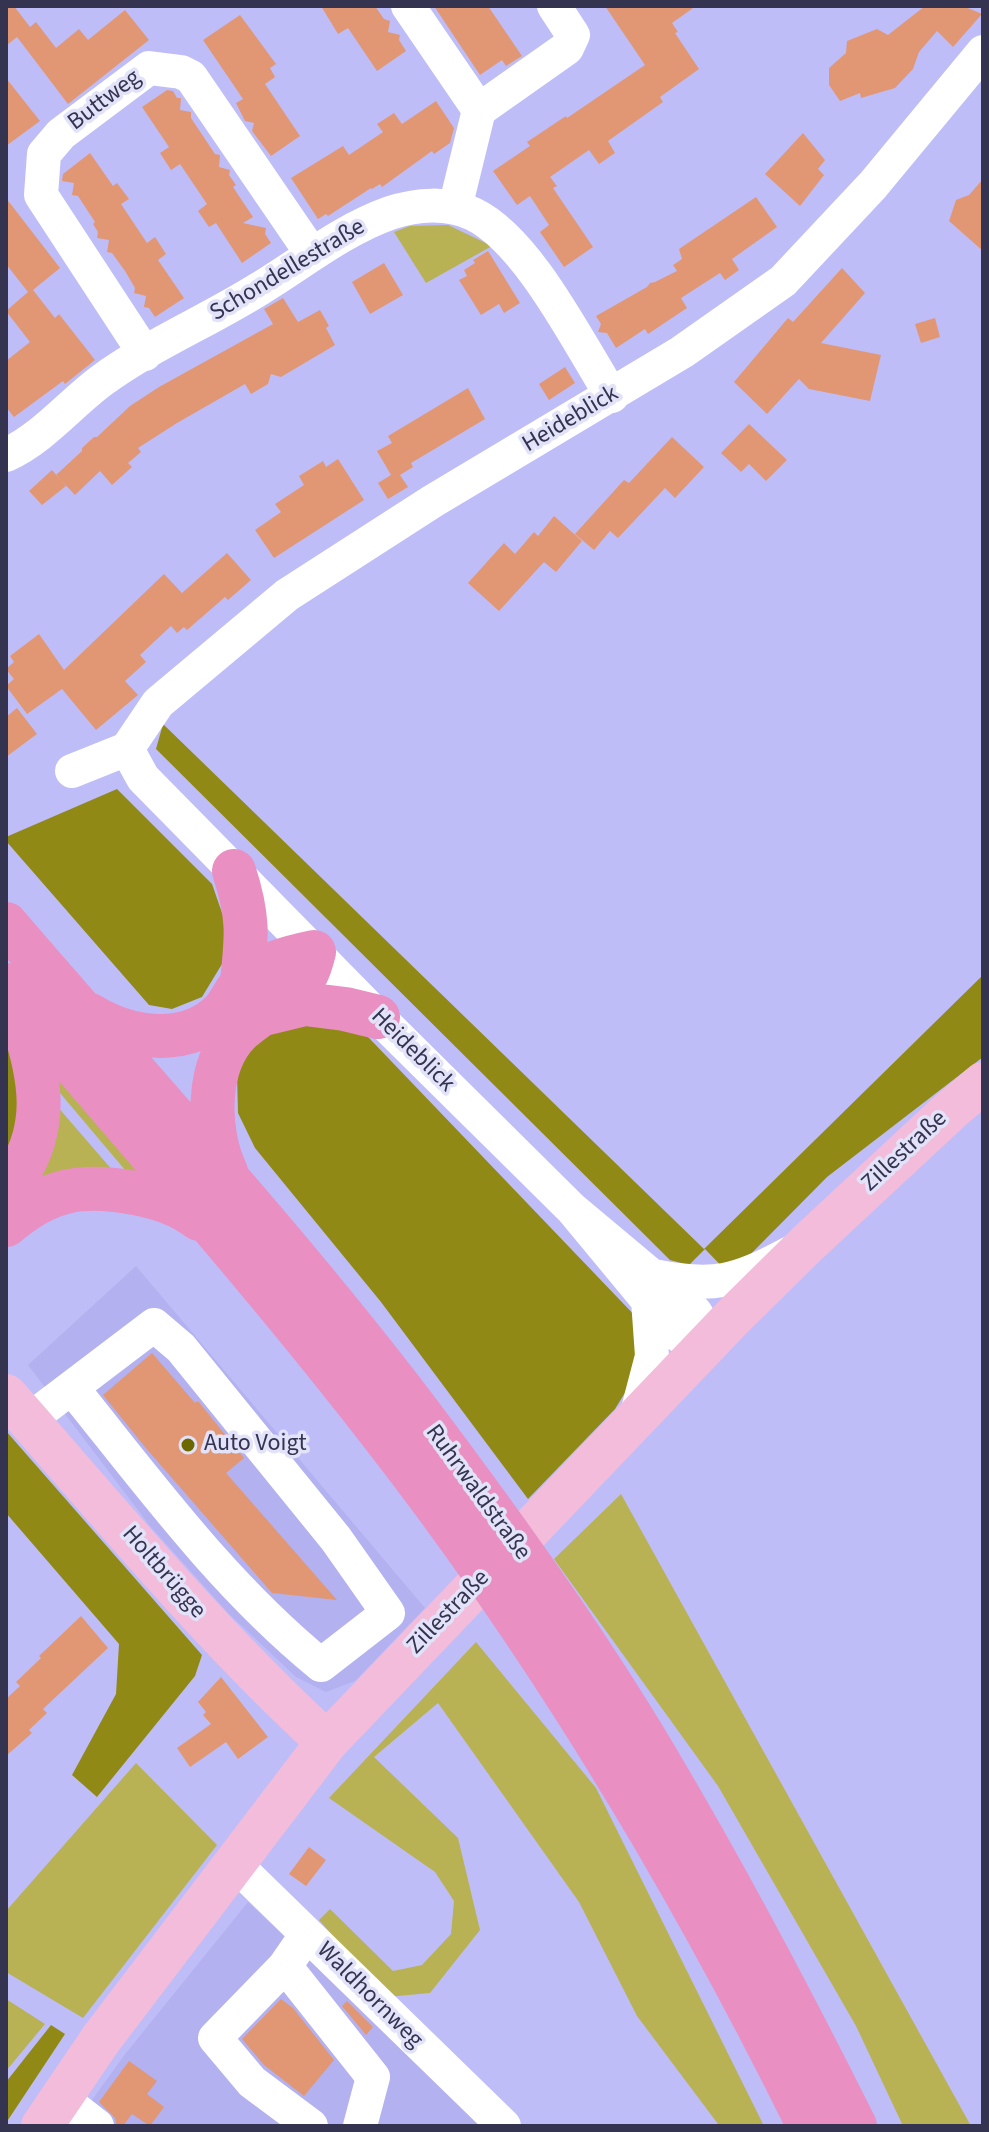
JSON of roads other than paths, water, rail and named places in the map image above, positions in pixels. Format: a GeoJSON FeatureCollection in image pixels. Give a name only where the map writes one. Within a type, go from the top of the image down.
{"type":"FeatureCollection","features":[{"type":"Feature","properties":{"kind":"highway"},"geometry":{"type":"LineString","coordinates":[[234,871],[243,898],[252,998]]}},
{"type":"Feature","properties":{"kind":"highway","name":"Ruhrwaldstraße"},"geometry":{"type":"LineString","coordinates":[[6,924],[349,1324],[422,1417],[531,1567],[654,1754],[788,1992],[855,2126]]}},
{"type":"Feature","properties":{"kind":"highway"},"geometry":{"type":"LineString","coordinates":[[235,1188],[217,1152],[213,1129],[217,1073],[271,965],[314,952]]}},
{"type":"Feature","properties":{"kind":"highway"},"geometry":{"type":"LineString","coordinates":[[6,1190],[22,1171],[32,1149],[38,1126],[40,1096],[26,1032],[10,990]]}},
{"type":"Feature","properties":{"kind":"highway","name":"Ruhrwaldstraße"},"geometry":{"type":"LineString","coordinates":[[10,990],[220,1236],[382,1433],[446,1519],[616,1772],[752,2010],[809,2126]]}},
{"type":"Feature","properties":{"kind":"highway"},"geometry":{"type":"LineString","coordinates":[[77,1007],[120,1030],[151,1036],[191,1032],[224,1010],[252,998],[324,1005],[378,1017]]}},
{"type":"Feature","properties":{"kind":"highway"},"geometry":{"type":"LineString","coordinates":[[6,1225],[50,1195],[86,1187],[124,1191],[173,1203],[196,1216],[220,1236]]}},
{"type":"Feature","properties":{"kind":"main road","name":"Zillestraße"},"geometry":{"type":"LineString","coordinates":[[52,2112],[101,2039],[327,1742],[636,1417],[808,1243],[983,1083]]}},
{"type":"Feature","properties":{"kind":"main road","name":"Holtbrügge"},"geometry":{"type":"LineString","coordinates":[[18,1409],[206,1623],[327,1742]]}},
{"type":"Feature","properties":{"kind":"main road"},"geometry":{"type":"LineString","coordinates":[[272,1691],[285,1736],[289,1769],[287,1794]]}},
{"type":"Feature","properties":{"kind":"street"},"geometry":{"type":"LineString","coordinates":[[408,6],[479,110]]}},
{"type":"Feature","properties":{"kind":"street"},"geometry":{"type":"LineString","coordinates":[[455,208],[479,110],[567,48],[573,35],[554,6]]}},
{"type":"Feature","properties":{"kind":"street","name":"Heideblick"},"geometry":{"type":"LineString","coordinates":[[707,1346],[703,1325],[695,1312],[650,1288],[143,778],[127,749],[158,703],[287,595],[433,501],[682,352],[783,281],[873,185],[983,52]]}},
{"type":"Feature","properties":{"kind":"street","name":"Buttweg"},"geometry":{"type":"LineString","coordinates":[[145,354],[41,195],[44,154],[61,134],[149,68],[181,72],[191,77],[312,254]]}},
{"type":"Feature","properties":{"kind":"street","name":"Schondellestraße"},"geometry":{"type":"LineString","coordinates":[[6,455],[37,437],[104,379],[260,289],[348,232],[390,213],[428,205],[455,208],[481,218],[513,245],[533,269],[612,396]]}},
{"type":"Feature","properties":{"kind":"street"},"geometry":{"type":"LineString","coordinates":[[72,771],[127,749]]}},
{"type":"Feature","properties":{"kind":"street"},"geometry":{"type":"LineString","coordinates":[[636,1417],[652,1356],[650,1288],[684,1282],[712,1283],[763,1267],[808,1243]]}},
{"type":"Feature","properties":{"kind":"street"},"geometry":{"type":"LineString","coordinates":[[18,1409],[72,1388],[154,1325],[181,1348],[336,1539],[388,1613],[321,1665],[280,1631],[198,1544],[72,1388]]}},
{"type":"Feature","properties":{"kind":"street","name":"Waldhornweg"},"geometry":{"type":"LineString","coordinates":[[235,1864],[504,2126]]}},
{"type":"Feature","properties":{"kind":"street"},"geometry":{"type":"LineString","coordinates":[[307,1934],[285,1966],[215,2038],[252,2082],[311,2126]]}},
{"type":"Feature","properties":{"kind":"street"},"geometry":{"type":"LineString","coordinates":[[285,1966],[373,2077],[360,2126]]}},
{"type":"Feature","properties":{"kind":"street"},"geometry":{"type":"LineString","coordinates":[[52,2112],[97,2126]]}},
{"type":"Feature","properties":{"kind":"place","name":"Auto Voigt"},"geometry":{"type":"Point","coordinates":[188,1445]}}]}
